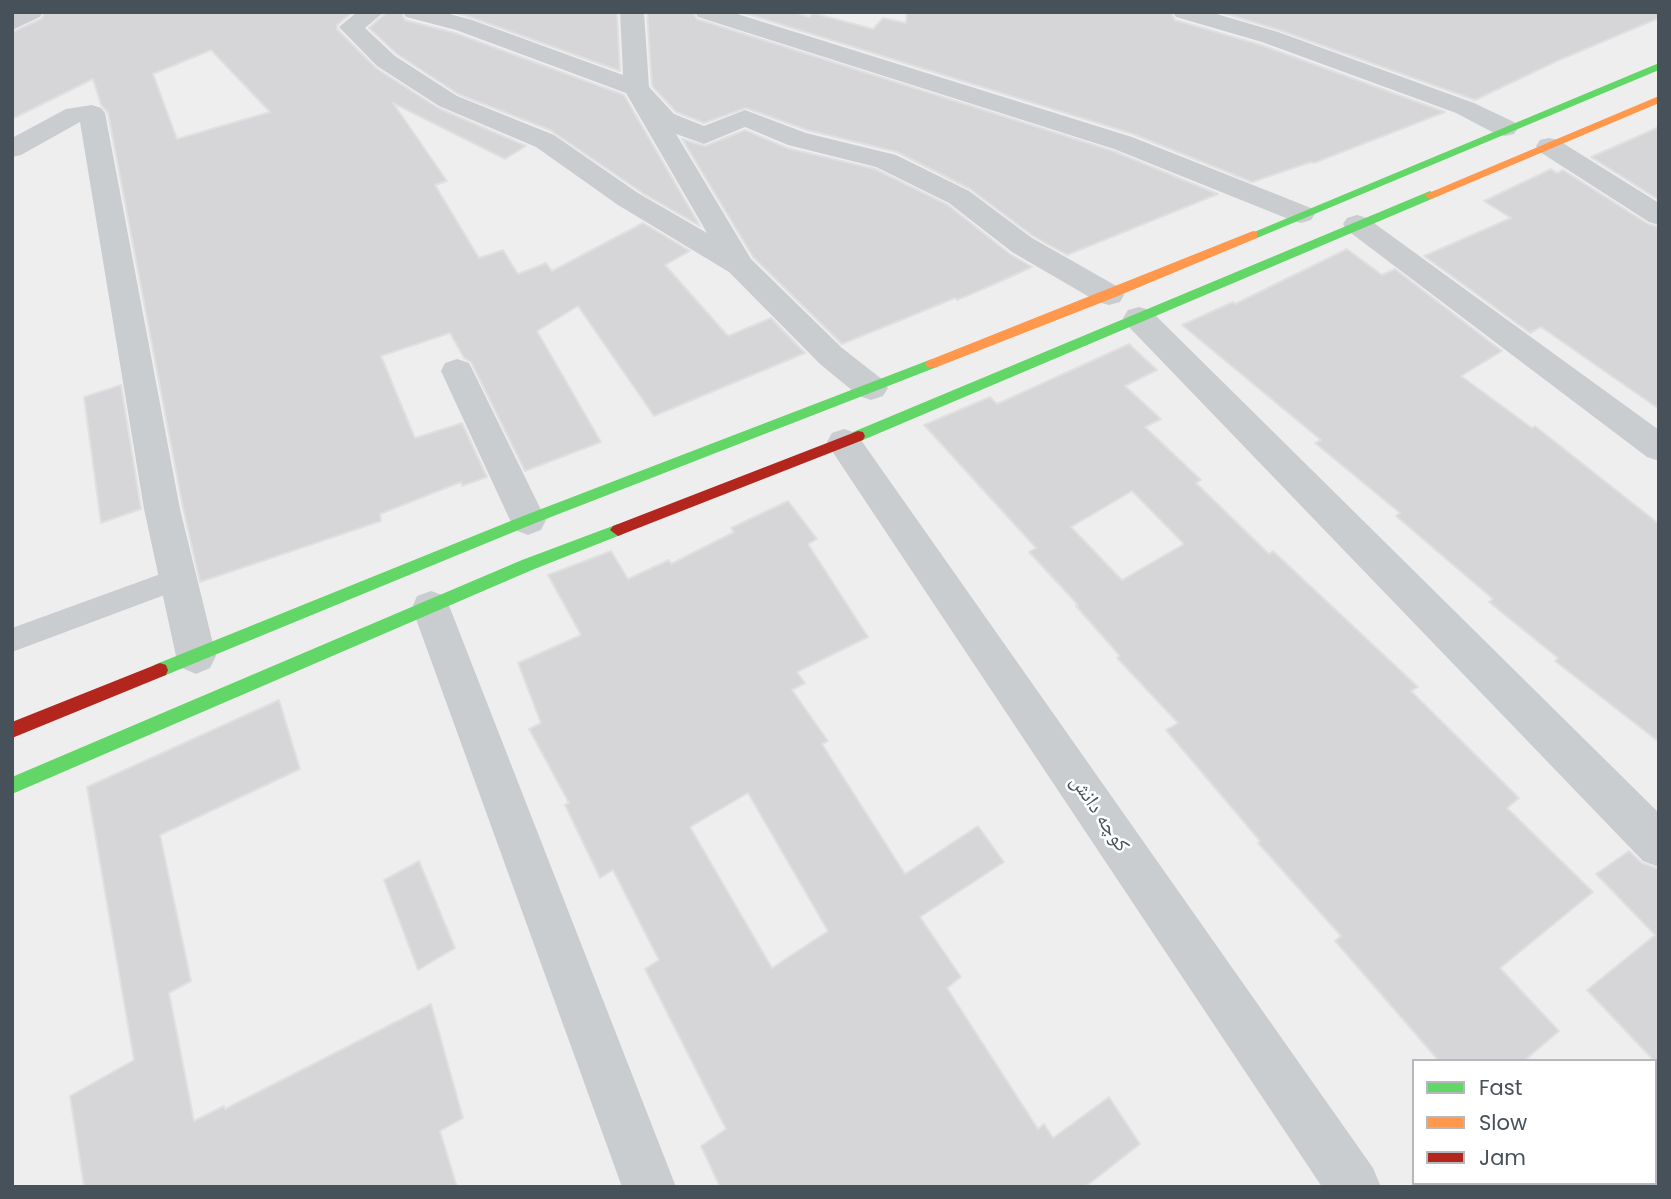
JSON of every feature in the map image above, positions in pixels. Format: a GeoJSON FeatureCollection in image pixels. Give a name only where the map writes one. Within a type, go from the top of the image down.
{"type":"FeatureCollection","features":[{"type":"Feature","properties":{"kind":"main road"},"geometry":{"type":"LineString","coordinates":[[12,730],[528,520],[1109,295],[1659,66]]}},
{"type":"Feature","properties":{"kind":"main road"},"geometry":{"type":"LineString","coordinates":[[12,786],[527,565],[844,442],[1659,99]]}},
{"type":"Feature","properties":{"kind":"street"},"geometry":{"type":"LineString","coordinates":[[12,23],[32,12]]}},
{"type":"Feature","properties":{"kind":"street"},"geometry":{"type":"LineString","coordinates":[[332,12],[338,16],[353,12]]}},
{"type":"Feature","properties":{"kind":"street"},"geometry":{"type":"LineString","coordinates":[[373,12],[351,27],[386,61],[448,101],[545,141],[628,199],[740,265],[831,356],[871,388]]}},
{"type":"Feature","properties":{"kind":"street"},"geometry":{"type":"LineString","coordinates":[[414,12],[464,25],[636,88],[665,120],[704,136],[745,118],[797,139],[886,161],[959,197],[1022,245],[1109,295]]}},
{"type":"Feature","properties":{"kind":"street"},"geometry":{"type":"LineString","coordinates":[[632,12],[636,88],[740,265]]}},
{"type":"Feature","properties":{"kind":"street"},"geometry":{"type":"LineString","coordinates":[[706,12],[1123,143],[1301,214]]}},
{"type":"Feature","properties":{"kind":"street"},"geometry":{"type":"LineString","coordinates":[[1184,12],[1270,37],[1465,108],[1506,128]]}},
{"type":"Feature","properties":{"kind":"street"},"geometry":{"type":"LineString","coordinates":[[12,149],[75,114],[92,113],[177,579],[196,656]]}},
{"type":"Feature","properties":{"kind":"street"},"geometry":{"type":"LineString","coordinates":[[1549,146],[1659,216]]}},
{"type":"Feature","properties":{"kind":"street"},"geometry":{"type":"LineString","coordinates":[[1357,225],[1659,448]]}},
{"type":"Feature","properties":{"kind":"street"},"geometry":{"type":"LineString","coordinates":[[1139,318],[1659,845]]}},
{"type":"Feature","properties":{"kind":"street"},"geometry":{"type":"LineString","coordinates":[[457,371],[528,520]]}},
{"type":"Feature","properties":{"kind":"street","name":"کوچه دانش"},"geometry":{"type":"LineString","coordinates":[[844,442],[1354,1187]]}},
{"type":"Feature","properties":{"kind":"street"},"geometry":{"type":"LineString","coordinates":[[431,608],[649,1187]]}},
{"type":"Feature","properties":{"kind":"lane"},"geometry":{"type":"LineString","coordinates":[[12,640],[177,579]]}},
{"type":"Feature","properties":{"kind":"building"},"geometry":{"type":"Polygon","coordinates":[[[45,12],[353,12],[337,25],[337,29],[376,68],[438,108],[526,146],[505,159],[393,103],[447,181],[435,185],[479,258],[503,250],[518,274],[546,263],[552,271],[643,223],[690,251],[665,265],[728,336],[771,318],[805,353],[654,416],[578,306],[537,331],[601,442],[525,471],[471,362],[464,358],[450,333],[381,356],[415,438],[462,423],[487,477],[462,486],[461,482],[380,514],[381,521],[200,582],[183,508],[108,113],[101,105],[93,79],[12,119],[12,32],[41,19],[45,12]],[[211,50],[153,74],[177,139],[270,112],[211,50]]]}},
{"type":"Feature","properties":{"kind":"building"},"geometry":{"type":"Polygon","coordinates":[[[387,12],[401,12],[405,20],[455,33],[624,95],[700,226],[644,194],[550,130],[458,94],[397,54],[369,28],[387,12]]]}},
{"type":"Feature","properties":{"kind":"building"},"geometry":{"type":"Polygon","coordinates":[[[453,12],[617,12],[620,71],[473,18],[453,12]]]}},
{"type":"Feature","properties":{"kind":"building"},"geometry":{"type":"Polygon","coordinates":[[[647,12],[693,12],[697,19],[1113,151],[1218,194],[1067,255],[1033,236],[970,189],[897,152],[807,130],[746,108],[704,123],[676,112],[652,86],[647,12]]]}},
{"type":"Feature","properties":{"kind":"building"},"geometry":{"type":"Polygon","coordinates":[[[741,12],[793,12],[809,17],[813,13],[873,29],[883,18],[906,23],[907,12],[1171,12],[1175,20],[1261,45],[1445,112],[1314,163],[1252,182],[1133,134],[741,12]]]}},
{"type":"Feature","properties":{"kind":"building"},"geometry":{"type":"Polygon","coordinates":[[[1220,12],[1659,12],[1659,18],[1557,61],[1475,100],[1279,30],[1220,12]]]}},
{"type":"Feature","properties":{"kind":"building"},"geometry":{"type":"Polygon","coordinates":[[[1659,127],[1659,200],[1591,157],[1659,127]]]}},
{"type":"Feature","properties":{"kind":"building"},"geometry":{"type":"Polygon","coordinates":[[[745,130],[787,148],[875,169],[948,205],[1010,254],[1032,267],[957,300],[955,298],[842,344],[753,257],[682,139],[705,146],[745,130]]]}},
{"type":"Feature","properties":{"kind":"building"},"geometry":{"type":"Polygon","coordinates":[[[1551,169],[1557,173],[1563,170],[1648,224],[1659,227],[1659,409],[1541,327],[1530,333],[1424,256],[1511,218],[1484,201],[1551,169]]]}},
{"type":"Feature","properties":{"kind":"building"},"geometry":{"type":"Polygon","coordinates":[[[1347,249],[1382,275],[1395,269],[1502,351],[1461,376],[1532,428],[1535,426],[1659,524],[1659,742],[1555,661],[1558,658],[1489,602],[1493,599],[1396,516],[1400,513],[1315,443],[1321,440],[1182,325],[1233,302],[1235,304],[1347,249]]]}},
{"type":"Feature","properties":{"kind":"building"},"geometry":{"type":"Polygon","coordinates":[[[1129,344],[1157,370],[1125,386],[1161,419],[1145,427],[1201,480],[1196,483],[1269,554],[1273,551],[1418,687],[1411,691],[1519,798],[1507,808],[1593,892],[1500,968],[1559,1031],[1526,1059],[1437,1059],[1335,941],[1341,936],[1258,843],[1260,841],[1166,730],[1178,723],[1117,658],[1120,656],[1076,606],[1078,605],[1029,552],[1036,548],[924,425],[990,397],[997,404],[1129,344]],[[1132,491],[1071,527],[1122,580],[1184,544],[1132,491]]]}},
{"type":"Feature","properties":{"kind":"building"},"geometry":{"type":"Polygon","coordinates":[[[121,385],[141,509],[101,523],[84,397],[121,385]]]}},
{"type":"Feature","properties":{"kind":"building"},"geometry":{"type":"Polygon","coordinates":[[[788,501],[817,539],[808,544],[868,637],[797,672],[805,683],[792,690],[828,741],[822,744],[905,874],[978,826],[1004,862],[920,917],[961,977],[947,988],[1038,1129],[1044,1124],[1053,1138],[1109,1097],[1140,1144],[1085,1187],[720,1187],[701,1146],[726,1129],[645,969],[659,960],[613,870],[600,878],[565,805],[569,803],[529,729],[541,723],[518,663],[581,635],[548,575],[611,551],[628,579],[669,560],[671,564],[734,532],[731,528],[788,501]],[[748,793],[690,827],[772,968],[828,931],[748,793]]]}},
{"type":"Feature","properties":{"kind":"building"},"geometry":{"type":"Polygon","coordinates":[[[279,700],[300,769],[160,835],[191,981],[169,993],[194,1121],[224,1106],[225,1109],[431,1004],[463,1118],[440,1131],[457,1187],[84,1187],[70,1096],[134,1060],[87,787],[279,700]]]}},
{"type":"Feature","properties":{"kind":"building"},"geometry":{"type":"Polygon","coordinates":[[[1629,851],[1642,863],[1659,869],[1659,1066],[1657,1059],[1652,1059],[1587,990],[1655,935],[1596,874],[1629,851]]]}},
{"type":"Feature","properties":{"kind":"building"},"geometry":{"type":"Polygon","coordinates":[[[419,861],[455,948],[418,970],[384,880],[419,861]]]}},
{"type":"Feature","properties":{"kind":"traffic: fast"},"geometry":{"type":"LineString","coordinates":[[1253,235],[1659,66]]}},
{"type":"Feature","properties":{"kind":"traffic: fast"},"geometry":{"type":"LineString","coordinates":[[858,436],[1430,195]]}},
{"type":"Feature","properties":{"kind":"traffic: fast"},"geometry":{"type":"LineString","coordinates":[[160,670],[528,520],[932,364]]}},
{"type":"Feature","properties":{"kind":"traffic: fast"},"geometry":{"type":"LineString","coordinates":[[12,786],[527,565],[618,530]]}},
{"type":"Feature","properties":{"kind":"traffic: slow"},"geometry":{"type":"LineString","coordinates":[[1430,195],[1659,99]]}},
{"type":"Feature","properties":{"kind":"traffic: slow"},"geometry":{"type":"LineString","coordinates":[[932,364],[1253,235]]}},
{"type":"Feature","properties":{"kind":"traffic: jam"},"geometry":{"type":"LineString","coordinates":[[618,530],[858,436]]}},
{"type":"Feature","properties":{"kind":"traffic: jam"},"geometry":{"type":"LineString","coordinates":[[12,730],[160,670]]}}]}
